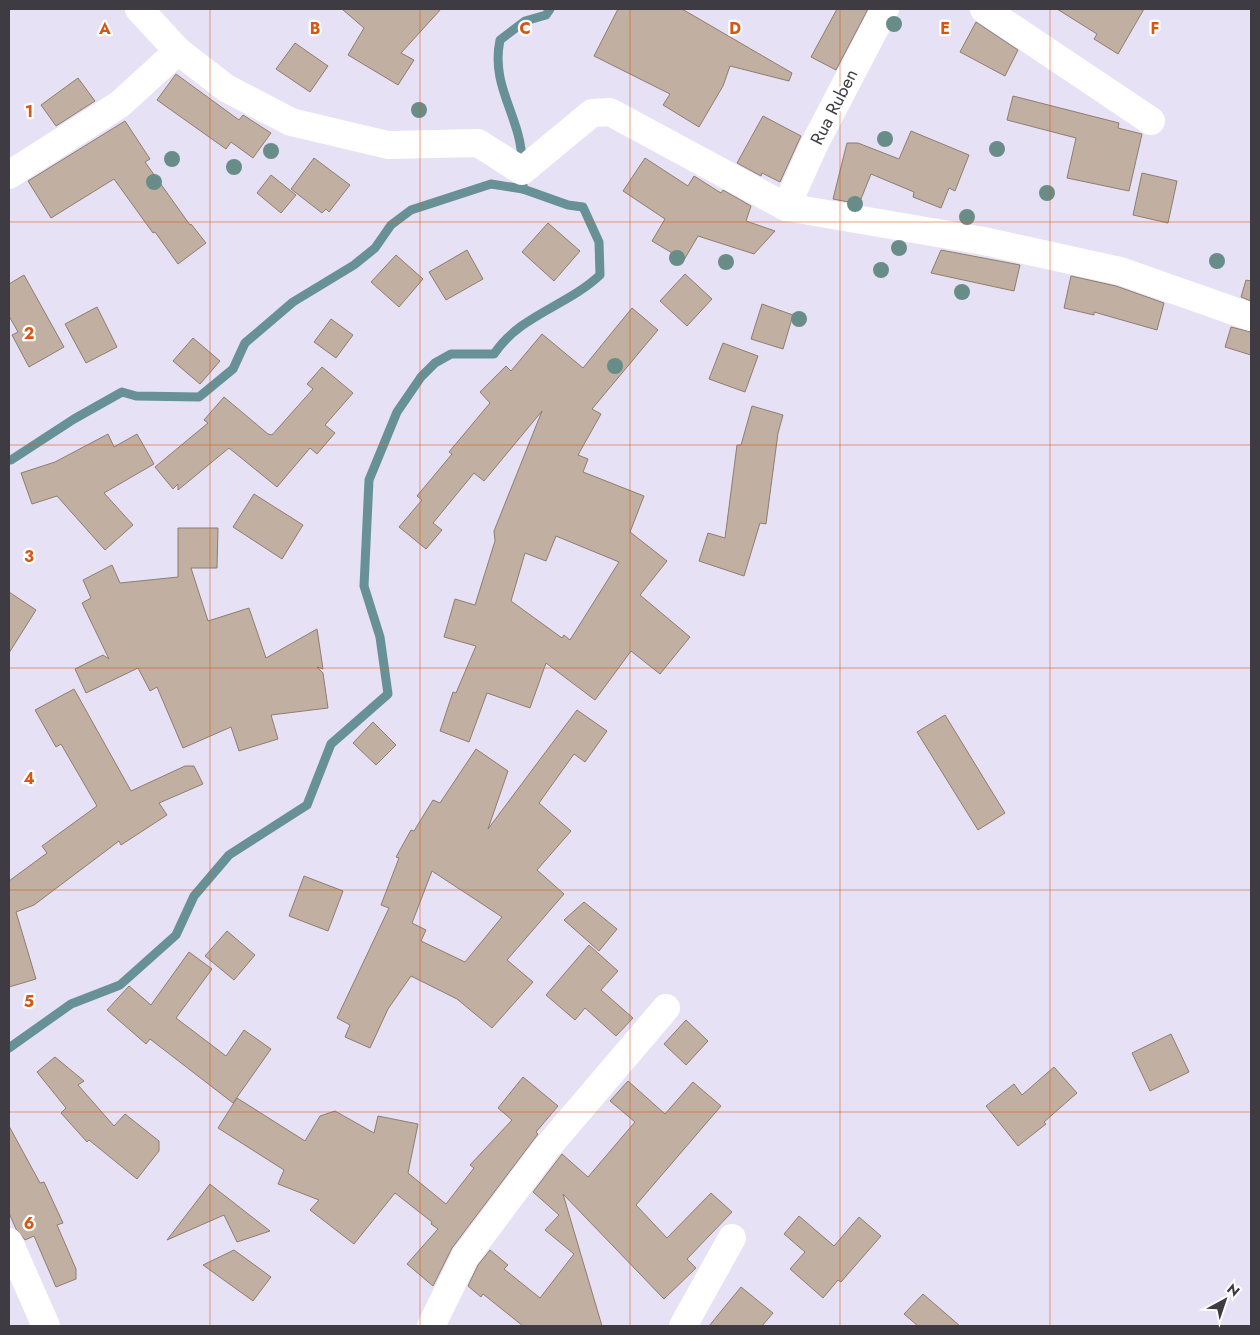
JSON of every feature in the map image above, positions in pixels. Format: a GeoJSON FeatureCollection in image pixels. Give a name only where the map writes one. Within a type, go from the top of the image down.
{"type":"FeatureCollection","features":[{"type":"Feature","properties":{"kind":"street"},"geometry":{"type":"LineString","coordinates":[[140,9],[178,51],[226,88],[291,122],[388,145],[478,143],[522,171],[592,114],[610,112],[786,206],[984,241],[1120,271],[1251,317]]}},
{"type":"Feature","properties":{"kind":"street","name":"Rua Ruben"},"geometry":{"type":"LineString","coordinates":[[786,206],[815,143],[885,9]]}},
{"type":"Feature","properties":{"kind":"street"},"geometry":{"type":"LineString","coordinates":[[984,9],[1151,121]]}},
{"type":"Feature","properties":{"kind":"street"},"geometry":{"type":"LineString","coordinates":[[9,175],[120,104],[178,51]]}},
{"type":"Feature","properties":{"kind":"street"},"geometry":{"type":"LineString","coordinates":[[431,1326],[465,1257],[545,1150],[666,1008]]}},
{"type":"Feature","properties":{"kind":"street"},"geometry":{"type":"LineString","coordinates":[[683,1326],[732,1238]]}},
{"type":"Feature","properties":{"kind":"street"},"geometry":{"type":"LineString","coordinates":[[9,1242],[46,1326]]}},
{"type":"Feature","properties":{"kind":"building"},"geometry":{"type":"Polygon","coordinates":[[[342,9],[441,9],[401,53],[414,60],[398,85],[348,55],[364,28],[342,9]]]}},
{"type":"Feature","properties":{"kind":"building"},"geometry":{"type":"Polygon","coordinates":[[[618,9],[682,9],[792,73],[789,81],[730,66],[723,86],[699,127],[663,105],[670,94],[594,56],[618,9]]]}},
{"type":"Feature","properties":{"kind":"building"},"geometry":{"type":"Polygon","coordinates":[[[837,9],[868,9],[836,70],[811,57],[837,9]]]}},
{"type":"Feature","properties":{"kind":"building"},"geometry":{"type":"Polygon","coordinates":[[[1057,9],[1144,9],[1118,54],[1094,39],[1097,34],[1057,9]]]}},
{"type":"Feature","properties":{"kind":"building"},"geometry":{"type":"Polygon","coordinates":[[[976,22],[1018,50],[1005,76],[960,52],[976,22]]]}},
{"type":"Feature","properties":{"kind":"building"},"geometry":{"type":"Polygon","coordinates":[[[295,43],[328,66],[310,92],[276,69],[295,43]]]}},
{"type":"Feature","properties":{"kind":"building"},"geometry":{"type":"Polygon","coordinates":[[[176,74],[239,120],[243,115],[271,133],[253,158],[231,142],[226,149],[157,100],[176,74]]]}},
{"type":"Feature","properties":{"kind":"building"},"geometry":{"type":"Polygon","coordinates":[[[78,78],[95,101],[56,126],[41,105],[78,78]]]}},
{"type":"Feature","properties":{"kind":"building"},"geometry":{"type":"Polygon","coordinates":[[[1013,96],[1119,123],[1118,128],[1142,134],[1129,191],[1067,178],[1076,138],[1007,120],[1013,96]]]}},
{"type":"Feature","properties":{"kind":"building"},"geometry":{"type":"Polygon","coordinates":[[[763,116],[801,136],[780,182],[762,173],[761,176],[737,163],[763,116]]]}},
{"type":"Feature","properties":{"kind":"building"},"geometry":{"type":"Polygon","coordinates":[[[125,121],[150,159],[145,162],[190,225],[206,243],[178,264],[114,179],[51,218],[28,181],[125,121]]]}},
{"type":"Feature","properties":{"kind":"building"},"geometry":{"type":"Polygon","coordinates":[[[911,131],[969,155],[955,191],[949,188],[941,208],[913,197],[914,192],[871,174],[859,204],[833,199],[847,143],[858,143],[899,159],[911,131]]]}},
{"type":"Feature","properties":{"kind":"building"},"geometry":{"type":"Polygon","coordinates":[[[314,158],[350,185],[329,212],[326,209],[322,213],[291,189],[314,158]]]}},
{"type":"Feature","properties":{"kind":"building"},"geometry":{"type":"Polygon","coordinates":[[[645,158],[688,186],[694,176],[721,193],[723,190],[751,206],[746,221],[775,231],[754,254],[698,236],[684,260],[652,241],[665,219],[623,191],[645,158]]]}},
{"type":"Feature","properties":{"kind":"building"},"geometry":{"type":"Polygon","coordinates":[[[1142,173],[1177,181],[1168,223],[1133,215],[1142,173]]]}},
{"type":"Feature","properties":{"kind":"building"},"geometry":{"type":"Polygon","coordinates":[[[271,175],[296,195],[281,213],[257,193],[271,175]]]}},
{"type":"Feature","properties":{"kind":"building"},"geometry":{"type":"Polygon","coordinates":[[[548,223],[580,251],[554,281],[522,252],[548,223]]]}},
{"type":"Feature","properties":{"kind":"building"},"geometry":{"type":"Polygon","coordinates":[[[467,250],[483,279],[446,300],[429,272],[467,250]]]}},
{"type":"Feature","properties":{"kind":"building"},"geometry":{"type":"Polygon","coordinates":[[[941,250],[1020,265],[1014,291],[931,273],[941,250]]]}},
{"type":"Feature","properties":{"kind":"building"},"geometry":{"type":"Polygon","coordinates":[[[396,255],[423,279],[399,307],[371,282],[396,255]]]}},
{"type":"Feature","properties":{"kind":"building"},"geometry":{"type":"Polygon","coordinates":[[[685,274],[712,299],[687,326],[660,301],[685,274]]]}},
{"type":"Feature","properties":{"kind":"building"},"geometry":{"type":"Polygon","coordinates":[[[24,275],[64,347],[29,367],[12,335],[18,332],[9,316],[9,284],[24,275]]]}},
{"type":"Feature","properties":{"kind":"building"},"geometry":{"type":"Polygon","coordinates":[[[1071,276],[1116,286],[1164,303],[1157,330],[1094,312],[1094,315],[1064,308],[1071,276]]]}},
{"type":"Feature","properties":{"kind":"building"},"geometry":{"type":"Polygon","coordinates":[[[1246,280],[1251,281],[1251,301],[1241,297],[1246,280]]]}},
{"type":"Feature","properties":{"kind":"building"},"geometry":{"type":"Polygon","coordinates":[[[762,304],[793,315],[783,349],[751,339],[762,304]]]}},
{"type":"Feature","properties":{"kind":"building"},"geometry":{"type":"Polygon","coordinates":[[[97,307],[117,347],[86,363],[65,324],[97,307]]]}},
{"type":"Feature","properties":{"kind":"building"},"geometry":{"type":"Polygon","coordinates":[[[632,308],[658,330],[592,409],[601,414],[578,455],[588,459],[583,472],[644,496],[630,532],[667,561],[640,595],[690,637],[660,674],[631,651],[595,700],[546,663],[530,708],[487,693],[469,742],[440,731],[453,692],[456,693],[476,646],[444,637],[455,599],[475,605],[495,541],[494,531],[542,411],[484,481],[474,473],[433,523],[442,530],[426,549],[399,527],[422,500],[417,496],[452,454],[449,452],[490,403],[480,392],[506,366],[511,371],[542,334],[583,368],[632,308]],[[556,536],[546,561],[525,553],[511,601],[562,638],[564,635],[570,640],[619,562],[556,536]]]}},
{"type":"Feature","properties":{"kind":"building"},"geometry":{"type":"Polygon","coordinates":[[[331,319],[353,335],[336,358],[314,342],[331,319]]]}},
{"type":"Feature","properties":{"kind":"building"},"geometry":{"type":"Polygon","coordinates":[[[1231,327],[1251,332],[1251,355],[1225,347],[1231,327]]]}},
{"type":"Feature","properties":{"kind":"building"},"geometry":{"type":"Polygon","coordinates":[[[193,338],[220,361],[200,384],[173,361],[193,338]]]}},
{"type":"Feature","properties":{"kind":"building"},"geometry":{"type":"Polygon","coordinates":[[[723,343],[758,356],[745,392],[709,379],[723,343]]]}},
{"type":"Feature","properties":{"kind":"building"},"geometry":{"type":"Polygon","coordinates":[[[322,367],[353,393],[325,425],[335,433],[317,454],[310,448],[277,487],[229,448],[178,490],[178,484],[173,489],[155,467],[208,423],[204,420],[224,397],[268,434],[272,435],[313,389],[307,384],[322,367]]]}},
{"type":"Feature","properties":{"kind":"building"},"geometry":{"type":"Polygon","coordinates":[[[752,406],[783,415],[778,433],[766,524],[760,523],[744,576],[699,561],[708,533],[725,538],[737,445],[741,445],[752,406]]]}},
{"type":"Feature","properties":{"kind":"building"},"geometry":{"type":"Polygon","coordinates":[[[108,434],[114,447],[137,434],[154,464],[104,493],[133,525],[105,550],[57,496],[32,504],[21,473],[55,462],[108,434]]]}},
{"type":"Feature","properties":{"kind":"building"},"geometry":{"type":"Polygon","coordinates":[[[254,494],[303,525],[282,559],[233,527],[254,494]]]}},
{"type":"Feature","properties":{"kind":"building"},"geometry":{"type":"Polygon","coordinates":[[[178,528],[218,528],[217,568],[191,568],[208,621],[249,608],[266,658],[317,629],[323,669],[317,667],[323,673],[328,708],[271,715],[278,739],[239,751],[231,727],[183,748],[157,687],[150,691],[138,668],[86,693],[75,669],[103,655],[109,659],[82,603],[91,598],[83,580],[112,565],[120,583],[178,577],[178,528]]]}},
{"type":"Feature","properties":{"kind":"building"},"geometry":{"type":"Polygon","coordinates":[[[9,592],[36,610],[9,653],[9,592]]]}},
{"type":"Feature","properties":{"kind":"building"},"geometry":{"type":"Polygon","coordinates":[[[74,689],[131,791],[185,766],[194,766],[203,784],[159,803],[167,815],[121,845],[119,841],[34,905],[16,912],[36,979],[9,987],[9,881],[47,853],[42,846],[97,806],[61,744],[56,747],[35,710],[74,689]]]}},
{"type":"Feature","properties":{"kind":"building"},"geometry":{"type":"Polygon","coordinates":[[[577,710],[607,731],[585,762],[574,754],[539,803],[571,831],[537,870],[564,894],[507,960],[533,982],[492,1028],[457,999],[411,976],[388,1009],[370,1048],[345,1037],[350,1025],[337,1018],[389,908],[381,905],[399,858],[396,857],[411,830],[414,831],[433,800],[440,803],[476,749],[508,771],[488,829],[577,710]],[[432,871],[412,923],[426,930],[421,941],[465,962],[502,917],[432,871]]]}},
{"type":"Feature","properties":{"kind":"building"},"geometry":{"type":"Polygon","coordinates":[[[945,715],[1005,813],[978,830],[917,732],[945,715]]]}},
{"type":"Feature","properties":{"kind":"building"},"geometry":{"type":"Polygon","coordinates":[[[373,722],[396,745],[376,765],[353,743],[373,722]]]}},
{"type":"Feature","properties":{"kind":"building"},"geometry":{"type":"Polygon","coordinates":[[[304,876],[343,891],[328,931],[289,916],[304,876]]]}},
{"type":"Feature","properties":{"kind":"building"},"geometry":{"type":"Polygon","coordinates":[[[584,902],[617,929],[599,951],[564,920],[584,902]]]}},
{"type":"Feature","properties":{"kind":"building"},"geometry":{"type":"Polygon","coordinates":[[[227,931],[255,955],[234,980],[205,956],[227,931]]]}},
{"type":"Feature","properties":{"kind":"building"},"geometry":{"type":"Polygon","coordinates":[[[589,945],[618,971],[601,990],[633,1018],[616,1036],[585,1008],[575,1020],[546,995],[589,945]]]}},
{"type":"Feature","properties":{"kind":"building"},"geometry":{"type":"Polygon","coordinates":[[[189,952],[212,969],[176,1018],[226,1056],[244,1030],[271,1049],[233,1103],[150,1039],[146,1044],[107,1010],[129,986],[151,1005],[189,952]]]}},
{"type":"Feature","properties":{"kind":"building"},"geometry":{"type":"Polygon","coordinates":[[[686,1020],[708,1041],[686,1065],[664,1044],[686,1020]]]}},
{"type":"Feature","properties":{"kind":"building"},"geometry":{"type":"Polygon","coordinates":[[[1171,1034],[1189,1072],[1150,1091],[1132,1053],[1171,1034]]]}},
{"type":"Feature","properties":{"kind":"building"},"geometry":{"type":"Polygon","coordinates":[[[55,1057],[84,1081],[78,1085],[114,1126],[125,1114],[159,1141],[159,1151],[137,1179],[89,1140],[87,1142],[61,1113],[66,1108],[37,1072],[55,1057]]]}},
{"type":"Feature","properties":{"kind":"building"},"geometry":{"type":"Polygon","coordinates":[[[1054,1067],[1077,1093],[1044,1122],[1046,1124],[1018,1146],[986,1106],[1014,1084],[1022,1095],[1054,1067]]]}},
{"type":"Feature","properties":{"kind":"building"},"geometry":{"type":"Polygon","coordinates":[[[523,1077],[558,1106],[536,1132],[538,1134],[452,1248],[433,1286],[407,1264],[438,1229],[431,1224],[432,1222],[395,1193],[354,1244],[310,1210],[319,1200],[278,1184],[284,1170],[218,1128],[237,1098],[305,1141],[320,1116],[335,1111],[374,1133],[378,1116],[418,1124],[408,1173],[446,1204],[474,1168],[470,1165],[512,1120],[498,1108],[523,1077]]]}},
{"type":"Feature","properties":{"kind":"building"},"geometry":{"type":"Polygon","coordinates":[[[628,1081],[665,1114],[693,1082],[721,1106],[636,1205],[667,1238],[711,1193],[732,1212],[687,1259],[696,1268],[664,1299],[563,1194],[602,1326],[523,1326],[483,1294],[481,1297],[468,1286],[478,1265],[490,1250],[508,1265],[504,1269],[540,1298],[574,1254],[545,1230],[559,1215],[533,1192],[562,1154],[588,1177],[635,1122],[610,1101],[628,1081]]]}},
{"type":"Feature","properties":{"kind":"building"},"geometry":{"type":"Polygon","coordinates":[[[9,1126],[40,1183],[44,1182],[63,1223],[57,1225],[76,1269],[76,1279],[56,1287],[34,1236],[25,1240],[16,1229],[9,1213],[9,1126]]]}},
{"type":"Feature","properties":{"kind":"building"},"geometry":{"type":"Polygon","coordinates":[[[210,1184],[270,1231],[237,1242],[224,1215],[167,1240],[210,1184]]]}},
{"type":"Feature","properties":{"kind":"building"},"geometry":{"type":"Polygon","coordinates":[[[799,1216],[834,1246],[859,1217],[881,1236],[841,1282],[838,1280],[823,1298],[790,1269],[805,1252],[784,1234],[799,1216]]]}},
{"type":"Feature","properties":{"kind":"building"},"geometry":{"type":"Polygon","coordinates":[[[234,1250],[271,1277],[253,1301],[203,1265],[234,1250]]]}},
{"type":"Feature","properties":{"kind":"building"},"geometry":{"type":"Polygon","coordinates":[[[741,1287],[773,1313],[762,1326],[709,1326],[741,1287]]]}},
{"type":"Feature","properties":{"kind":"building"},"geometry":{"type":"Polygon","coordinates":[[[923,1294],[960,1326],[918,1326],[904,1314],[923,1294]]]}},
{"type":"Feature","properties":{"kind":"waterway"},"geometry":{"type":"LineString","coordinates":[[522,163],[521,146],[499,73],[500,40],[525,21],[546,15],[550,9]]}},
{"type":"Feature","properties":{"kind":"waterway"},"geometry":{"type":"LineString","coordinates":[[11,460],[74,419],[122,392],[136,396],[199,397],[233,369],[245,343],[293,302],[354,265],[375,248],[391,225],[411,210],[491,184],[523,189],[523,183]]}},
{"type":"Feature","properties":{"kind":"waterway"},"geometry":{"type":"LineString","coordinates":[[9,1048],[71,1004],[120,985],[176,935],[194,896],[229,855],[307,805],[331,744],[388,694],[380,637],[364,586],[369,480],[397,412],[421,377],[435,363],[451,354],[494,354],[505,341],[530,320],[573,295],[600,275],[599,242],[583,207],[568,205],[523,189]]}}]}
